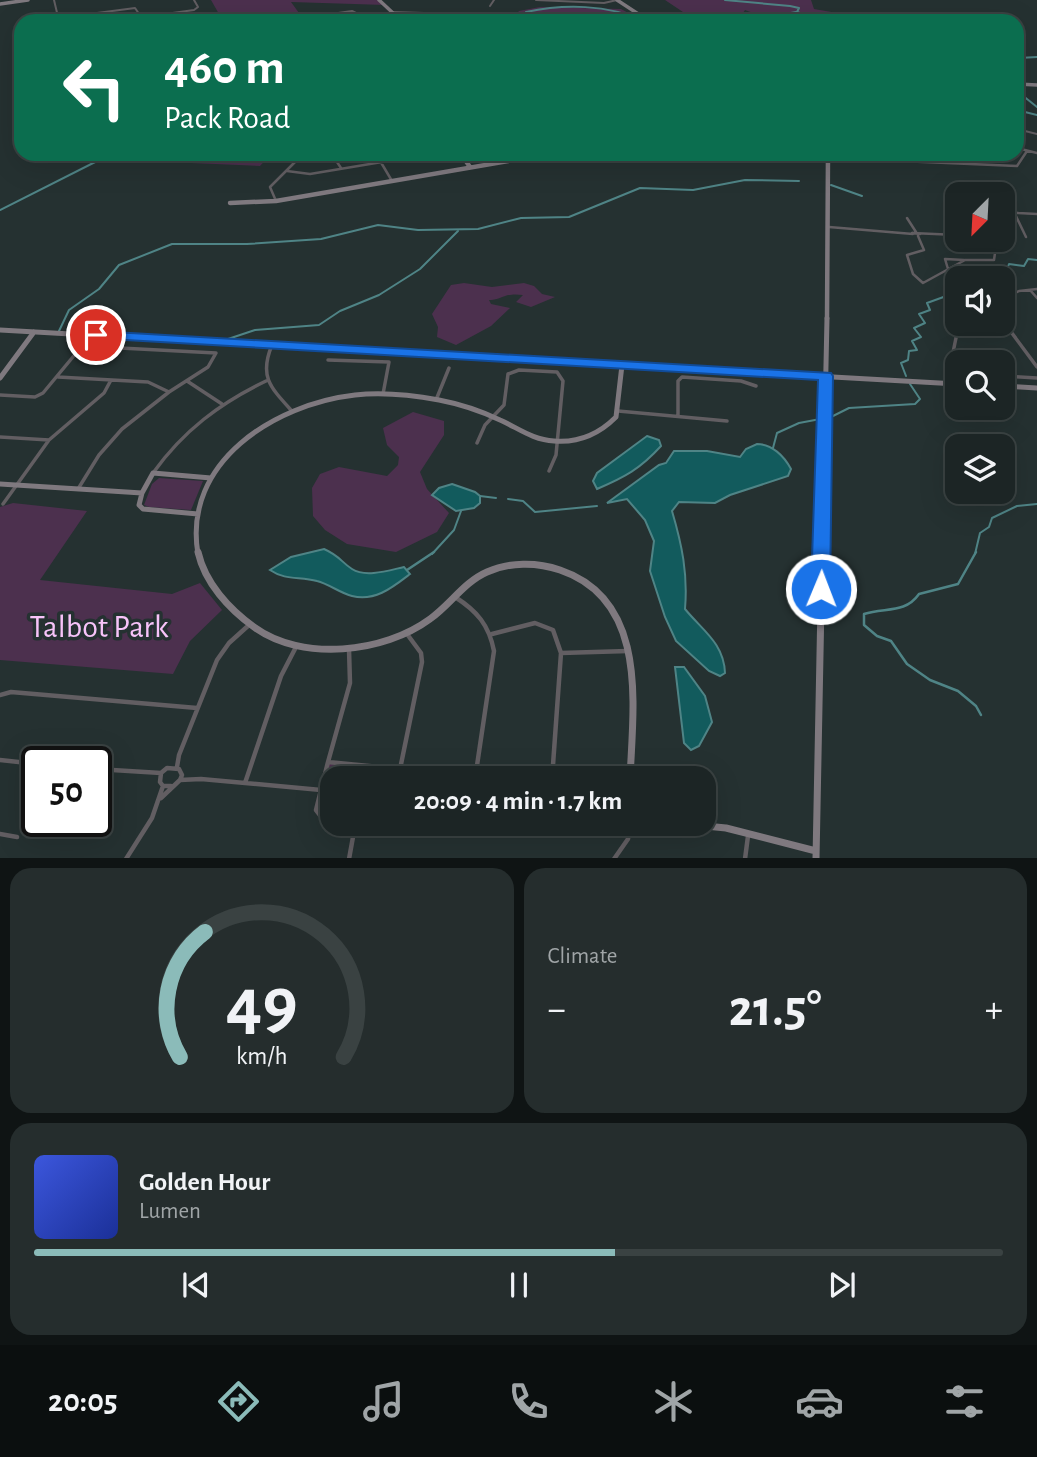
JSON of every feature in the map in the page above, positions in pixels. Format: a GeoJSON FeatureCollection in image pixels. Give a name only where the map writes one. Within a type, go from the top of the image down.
{"type":"FeatureCollection","features":[{"type":"Feature","properties":{"kind":"main road"},"geometry":{"type":"LineString","coordinates":[[828,161],[829,227]]}},
{"type":"Feature","properties":{"kind":"street"},"geometry":{"type":"LineString","coordinates":[[0,4],[28,0]]}},
{"type":"Feature","properties":{"kind":"street"},"geometry":{"type":"LineString","coordinates":[[168,14],[198,8],[194,0]]}},
{"type":"Feature","properties":{"kind":"street"},"geometry":{"type":"LineString","coordinates":[[379,0],[392,12],[467,14]]}},
{"type":"Feature","properties":{"kind":"street"},"geometry":{"type":"LineString","coordinates":[[490,6],[494,0]]}},
{"type":"Feature","properties":{"kind":"street"},"geometry":{"type":"LineString","coordinates":[[536,0],[617,0],[638,14]]}},
{"type":"Feature","properties":{"kind":"street"},"geometry":{"type":"LineString","coordinates":[[96,14],[132,8],[137,8],[140,14]]}},
{"type":"Feature","properties":{"kind":"street"},"geometry":{"type":"LineString","coordinates":[[330,14],[352,11],[358,14]]}},
{"type":"Feature","properties":{"kind":"street"},"geometry":{"type":"LineString","coordinates":[[1024,150],[1037,153]]}},
{"type":"Feature","properties":{"kind":"street"},"geometry":{"type":"LineString","coordinates":[[1024,156],[1027,151]]}},
{"type":"Feature","properties":{"kind":"street"},"geometry":{"type":"LineString","coordinates":[[276,201],[270,187],[297,161]]}},
{"type":"Feature","properties":{"kind":"street"},"geometry":{"type":"LineString","coordinates":[[336,161],[341,169]]}},
{"type":"Feature","properties":{"kind":"street"},"geometry":{"type":"LineString","coordinates":[[287,172],[310,174],[386,161]]}},
{"type":"Feature","properties":{"kind":"street"},"geometry":{"type":"LineString","coordinates":[[466,161],[470,167]]}},
{"type":"Feature","properties":{"kind":"street"},"geometry":{"type":"LineString","coordinates":[[230,203],[276,201],[506,161]]}},
{"type":"Feature","properties":{"kind":"street"},"geometry":{"type":"LineString","coordinates":[[920,161],[1013,166],[1017,166],[1020,161]]}},
{"type":"Feature","properties":{"kind":"street"},"geometry":{"type":"LineString","coordinates":[[380,162],[392,181]]}},
{"type":"Feature","properties":{"kind":"street"},"geometry":{"type":"LineString","coordinates":[[1015,213],[1037,214]]}},
{"type":"Feature","properties":{"kind":"street"},"geometry":{"type":"LineString","coordinates":[[1015,215],[1026,237]]}},
{"type":"Feature","properties":{"kind":"street"},"geometry":{"type":"LineString","coordinates":[[907,218],[924,250],[907,255],[916,279],[923,283],[945,271]]}},
{"type":"Feature","properties":{"kind":"street"},"geometry":{"type":"LineString","coordinates":[[716,827],[816,855],[829,227],[945,235]]}},
{"type":"Feature","properties":{"kind":"street"},"geometry":{"type":"LineString","coordinates":[[947,266],[945,260],[994,260],[995,253]]}},
{"type":"Feature","properties":{"kind":"street"},"geometry":{"type":"LineString","coordinates":[[954,266],[965,260]]}},
{"type":"Feature","properties":{"kind":"street"},"geometry":{"type":"LineString","coordinates":[[1015,293],[1037,289]]}},
{"type":"Feature","properties":{"kind":"street"},"geometry":{"type":"LineString","coordinates":[[1030,290],[1037,298]]}},
{"type":"Feature","properties":{"kind":"street"},"geometry":{"type":"LineString","coordinates":[[0,330],[945,383]]}},
{"type":"Feature","properties":{"kind":"street"},"geometry":{"type":"LineString","coordinates":[[0,378],[34,332]]}},
{"type":"Feature","properties":{"kind":"street"},"geometry":{"type":"LineString","coordinates":[[1015,335],[1037,367]]}},
{"type":"Feature","properties":{"kind":"street"},"geometry":{"type":"LineString","coordinates":[[272,345],[265,363],[266,381],[291,410]]}},
{"type":"Feature","properties":{"kind":"street"},"geometry":{"type":"LineString","coordinates":[[0,396],[35,397],[43,393],[82,346],[216,353],[208,368],[169,392],[122,429],[99,455],[78,489]]}},
{"type":"Feature","properties":{"kind":"street"},"geometry":{"type":"LineString","coordinates":[[328,360],[389,362],[383,394]]}},
{"type":"Feature","properties":{"kind":"street"},"geometry":{"type":"LineString","coordinates":[[622,365],[618,411],[611,423],[597,435],[579,440],[556,441],[531,436],[494,417],[436,400],[383,394],[333,398],[291,410],[261,426],[240,443],[211,478],[202,494],[195,540],[202,567],[216,594],[248,625],[271,639],[296,647],[349,649],[406,633],[434,616],[478,576],[495,569],[528,565],[559,569],[596,588],[611,604],[630,651],[630,766]]}},
{"type":"Feature","properties":{"kind":"street"},"geometry":{"type":"LineString","coordinates":[[436,400],[449,368]]}},
{"type":"Feature","properties":{"kind":"street"},"geometry":{"type":"LineString","coordinates":[[477,443],[485,425],[504,405],[508,374],[513,370],[557,372],[563,381],[556,455],[549,471]]}},
{"type":"Feature","properties":{"kind":"street"},"geometry":{"type":"LineString","coordinates":[[57,377],[148,382],[169,392]]}},
{"type":"Feature","properties":{"kind":"street"},"geometry":{"type":"LineString","coordinates":[[678,415],[678,381],[682,377],[741,381],[756,386]]}},
{"type":"Feature","properties":{"kind":"street"},"geometry":{"type":"LineString","coordinates":[[1015,377],[1037,378]]}},
{"type":"Feature","properties":{"kind":"street"},"geometry":{"type":"LineString","coordinates":[[3,504],[48,440],[104,393],[111,380]]}},
{"type":"Feature","properties":{"kind":"street"},"geometry":{"type":"LineString","coordinates":[[187,381],[222,404]]}},
{"type":"Feature","properties":{"kind":"street"},"geometry":{"type":"LineString","coordinates":[[198,514],[142,509],[139,505],[142,493],[166,453],[190,426],[222,404],[266,381]]}},
{"type":"Feature","properties":{"kind":"street"},"geometry":{"type":"LineString","coordinates":[[1015,387],[1037,388]]}},
{"type":"Feature","properties":{"kind":"street"},"geometry":{"type":"LineString","coordinates":[[618,411],[727,421]]}},
{"type":"Feature","properties":{"kind":"street"},"geometry":{"type":"LineString","coordinates":[[0,437],[48,440]]}},
{"type":"Feature","properties":{"kind":"street"},"geometry":{"type":"LineString","coordinates":[[153,473],[211,478]]}},
{"type":"Feature","properties":{"kind":"street"},"geometry":{"type":"LineString","coordinates":[[0,484],[142,493]]}},
{"type":"Feature","properties":{"kind":"street"},"geometry":{"type":"LineString","coordinates":[[453,596],[486,621],[492,634],[494,652],[477,766]]}},
{"type":"Feature","properties":{"kind":"street"},"geometry":{"type":"LineString","coordinates":[[492,634],[522,624],[542,624],[553,630],[561,653],[553,766]]}},
{"type":"Feature","properties":{"kind":"street"},"geometry":{"type":"LineString","coordinates":[[112,769],[160,776],[174,767],[217,660],[229,643],[248,625]]}},
{"type":"Feature","properties":{"kind":"street"},"geometry":{"type":"LineString","coordinates":[[401,766],[422,662],[421,653],[406,633]]}},
{"type":"Feature","properties":{"kind":"street"},"geometry":{"type":"LineString","coordinates":[[245,783],[282,676],[296,647]]}},
{"type":"Feature","properties":{"kind":"street"},"geometry":{"type":"LineString","coordinates":[[327,766],[349,683],[349,649]]}},
{"type":"Feature","properties":{"kind":"street"},"geometry":{"type":"LineString","coordinates":[[561,653],[630,651]]}},
{"type":"Feature","properties":{"kind":"street"},"geometry":{"type":"LineString","coordinates":[[0,695],[11,692],[197,708]]}},
{"type":"Feature","properties":{"kind":"street"},"geometry":{"type":"LineString","coordinates":[[0,760],[21,762]]}},
{"type":"Feature","properties":{"kind":"street"},"geometry":{"type":"LineString","coordinates":[[328,762],[369,766]]}},
{"type":"Feature","properties":{"kind":"street"},"geometry":{"type":"LineString","coordinates":[[174,767],[181,778]]}},
{"type":"Feature","properties":{"kind":"street"},"geometry":{"type":"LineString","coordinates":[[127,858],[160,800],[163,786],[160,776]]}},
{"type":"Feature","properties":{"kind":"street"},"geometry":{"type":"LineString","coordinates":[[160,800],[181,778],[320,790]]}},
{"type":"Feature","properties":{"kind":"street"},"geometry":{"type":"LineString","coordinates":[[163,786],[171,786]]}},
{"type":"Feature","properties":{"kind":"street"},"geometry":{"type":"LineString","coordinates":[[320,794],[316,810],[320,815]]}},
{"type":"Feature","properties":{"kind":"street"},"geometry":{"type":"LineString","coordinates":[[0,834],[17,837]]}},
{"type":"Feature","properties":{"kind":"street"},"geometry":{"type":"LineString","coordinates":[[745,858],[748,834]]}},
{"type":"Feature","properties":{"kind":"street"},"geometry":{"type":"LineString","coordinates":[[349,858],[354,836]]}},
{"type":"Feature","properties":{"kind":"street"},"geometry":{"type":"LineString","coordinates":[[615,858],[626,845],[629,836]]}},
{"type":"Feature","properties":{"kind":"green space"},"geometry":{"type":"Polygon","coordinates":[[[211,0],[380,0],[385,5],[291,2],[299,13],[219,14],[211,0]]]}},
{"type":"Feature","properties":{"kind":"green space"},"geometry":{"type":"Polygon","coordinates":[[[665,0],[811,0],[814,9],[843,14],[756,14],[745,10],[742,14],[686,14],[665,0]]]}},
{"type":"Feature","properties":{"kind":"green space"},"geometry":{"type":"Polygon","coordinates":[[[540,7],[621,9],[630,14],[517,14],[519,11],[540,7]]]}},
{"type":"Feature","properties":{"kind":"green space"},"geometry":{"type":"Polygon","coordinates":[[[143,161],[265,161],[260,166],[143,161]]]}},
{"type":"Feature","properties":{"kind":"green space"},"geometry":{"type":"Polygon","coordinates":[[[464,283],[492,287],[524,283],[534,286],[542,294],[555,297],[531,307],[516,302],[523,295],[489,300],[491,304],[510,308],[491,326],[456,345],[437,337],[438,327],[432,314],[451,285],[464,283]]]}},
{"type":"Feature","properties":{"kind":"green space"},"geometry":{"type":"Polygon","coordinates":[[[413,412],[444,421],[444,435],[420,472],[427,489],[449,513],[437,532],[396,552],[347,544],[325,530],[313,516],[312,488],[320,474],[339,467],[387,476],[398,465],[399,457],[387,445],[383,428],[413,412]]]}},
{"type":"Feature","properties":{"kind":"green space"},"geometry":{"type":"Polygon","coordinates":[[[159,478],[203,481],[191,510],[144,505],[152,484],[159,478]]]}},
{"type":"Feature","properties":{"kind":"green space","name":"Talbot Park"},"geometry":{"type":"Polygon","coordinates":[[[13,503],[87,511],[40,580],[172,594],[200,583],[222,610],[190,641],[173,674],[0,660],[0,507],[13,503]]]}},
{"type":"Feature","properties":{"kind":"green space"},"geometry":{"type":"Polygon","coordinates":[[[328,762],[369,766],[327,766],[328,762]]]}},
{"type":"Feature","properties":{"kind":"green space"},"geometry":{"type":"Polygon","coordinates":[[[320,794],[320,813],[316,810],[320,794]]]}},
{"type":"Feature","properties":{"kind":"water"},"geometry":{"type":"Polygon","coordinates":[[[647,436],[659,440],[661,446],[632,472],[597,489],[593,481],[597,473],[647,436]]]}},
{"type":"Feature","properties":{"kind":"water"},"geometry":{"type":"Polygon","coordinates":[[[757,444],[773,448],[781,455],[791,469],[788,476],[730,495],[715,503],[679,502],[672,511],[683,560],[685,609],[721,653],[725,673],[720,676],[709,671],[676,641],[650,571],[654,541],[645,520],[627,499],[607,503],[659,465],[666,463],[674,451],[707,451],[740,457],[746,449],[757,444]]]}},
{"type":"Feature","properties":{"kind":"water"},"geometry":{"type":"Polygon","coordinates":[[[452,484],[475,492],[480,496],[480,503],[474,508],[456,511],[432,495],[439,488],[452,484]]]}},
{"type":"Feature","properties":{"kind":"water"},"geometry":{"type":"Polygon","coordinates":[[[324,549],[358,572],[378,572],[404,567],[410,574],[383,592],[360,597],[348,595],[317,581],[287,577],[270,570],[291,557],[324,549]]]}},
{"type":"Feature","properties":{"kind":"water"},"geometry":{"type":"Polygon","coordinates":[[[675,667],[684,667],[705,696],[712,722],[699,746],[691,750],[684,743],[675,667]]]}},
{"type":"Feature","properties":{"kind":"waterway"},"geometry":{"type":"LineString","coordinates":[[725,0],[790,6],[799,8],[797,12],[803,14]]}},
{"type":"Feature","properties":{"kind":"waterway"},"geometry":{"type":"LineString","coordinates":[[526,12],[585,7],[626,14]]}},
{"type":"Feature","properties":{"kind":"waterway"},"geometry":{"type":"LineString","coordinates":[[786,14],[796,12]]}},
{"type":"Feature","properties":{"kind":"waterway"},"geometry":{"type":"LineString","coordinates":[[1024,58],[1037,57]]}},
{"type":"Feature","properties":{"kind":"waterway"},"geometry":{"type":"LineString","coordinates":[[1024,97],[1037,107]]}},
{"type":"Feature","properties":{"kind":"waterway"},"geometry":{"type":"LineString","coordinates":[[1024,112],[1037,115]]}},
{"type":"Feature","properties":{"kind":"waterway"},"geometry":{"type":"LineString","coordinates":[[0,210],[97,161]]}},
{"type":"Feature","properties":{"kind":"waterway"},"geometry":{"type":"LineString","coordinates":[[59,331],[69,310],[99,289],[119,265],[172,244],[247,244],[321,239],[378,225],[418,230],[478,229],[521,218],[569,217],[640,188],[693,190],[745,180],[799,181]]}},
{"type":"Feature","properties":{"kind":"waterway"},"geometry":{"type":"LineString","coordinates":[[831,185],[862,196]]}},
{"type":"Feature","properties":{"kind":"waterway"},"geometry":{"type":"LineString","coordinates":[[225,340],[255,330],[319,325],[340,311],[379,295],[420,269],[458,231]]}},
{"type":"Feature","properties":{"kind":"waterway"},"geometry":{"type":"LineString","coordinates":[[1008,266],[1024,266],[1028,259],[1037,260]]}},
{"type":"Feature","properties":{"kind":"waterway"},"geometry":{"type":"LineString","coordinates":[[906,376],[901,363],[908,360],[909,351],[917,350],[912,341],[921,337],[914,328],[925,323],[919,314],[930,310],[927,303],[945,296]]}},
{"type":"Feature","properties":{"kind":"waterway"},"geometry":{"type":"LineString","coordinates":[[773,448],[777,433],[799,423],[831,417],[849,408],[915,404],[920,399],[910,384]]}},
{"type":"Feature","properties":{"kind":"waterway"},"geometry":{"type":"LineString","coordinates":[[480,496],[496,498]]}},
{"type":"Feature","properties":{"kind":"waterway"},"geometry":{"type":"LineString","coordinates":[[508,499],[523,501],[535,512],[597,506]]}},
{"type":"Feature","properties":{"kind":"waterway"},"geometry":{"type":"LineString","coordinates":[[975,554],[980,533],[989,527],[992,518],[1017,506],[1037,504]]}},
{"type":"Feature","properties":{"kind":"waterway"},"geometry":{"type":"LineString","coordinates":[[434,552],[454,530],[461,511]]}},
{"type":"Feature","properties":{"kind":"waterway"},"geometry":{"type":"LineString","coordinates":[[407,570],[434,552]]}},
{"type":"Feature","properties":{"kind":"waterway"},"geometry":{"type":"LineString","coordinates":[[975,554],[958,584],[919,594],[901,607],[864,614],[864,625],[877,636],[891,641],[907,664],[930,680],[958,691],[976,706],[981,715]]}},
{"type":"Feature","properties":{"kind":"route"},"geometry":{"type":"LineString","coordinates":[[96,335],[825,376],[821,589]]}}]}
